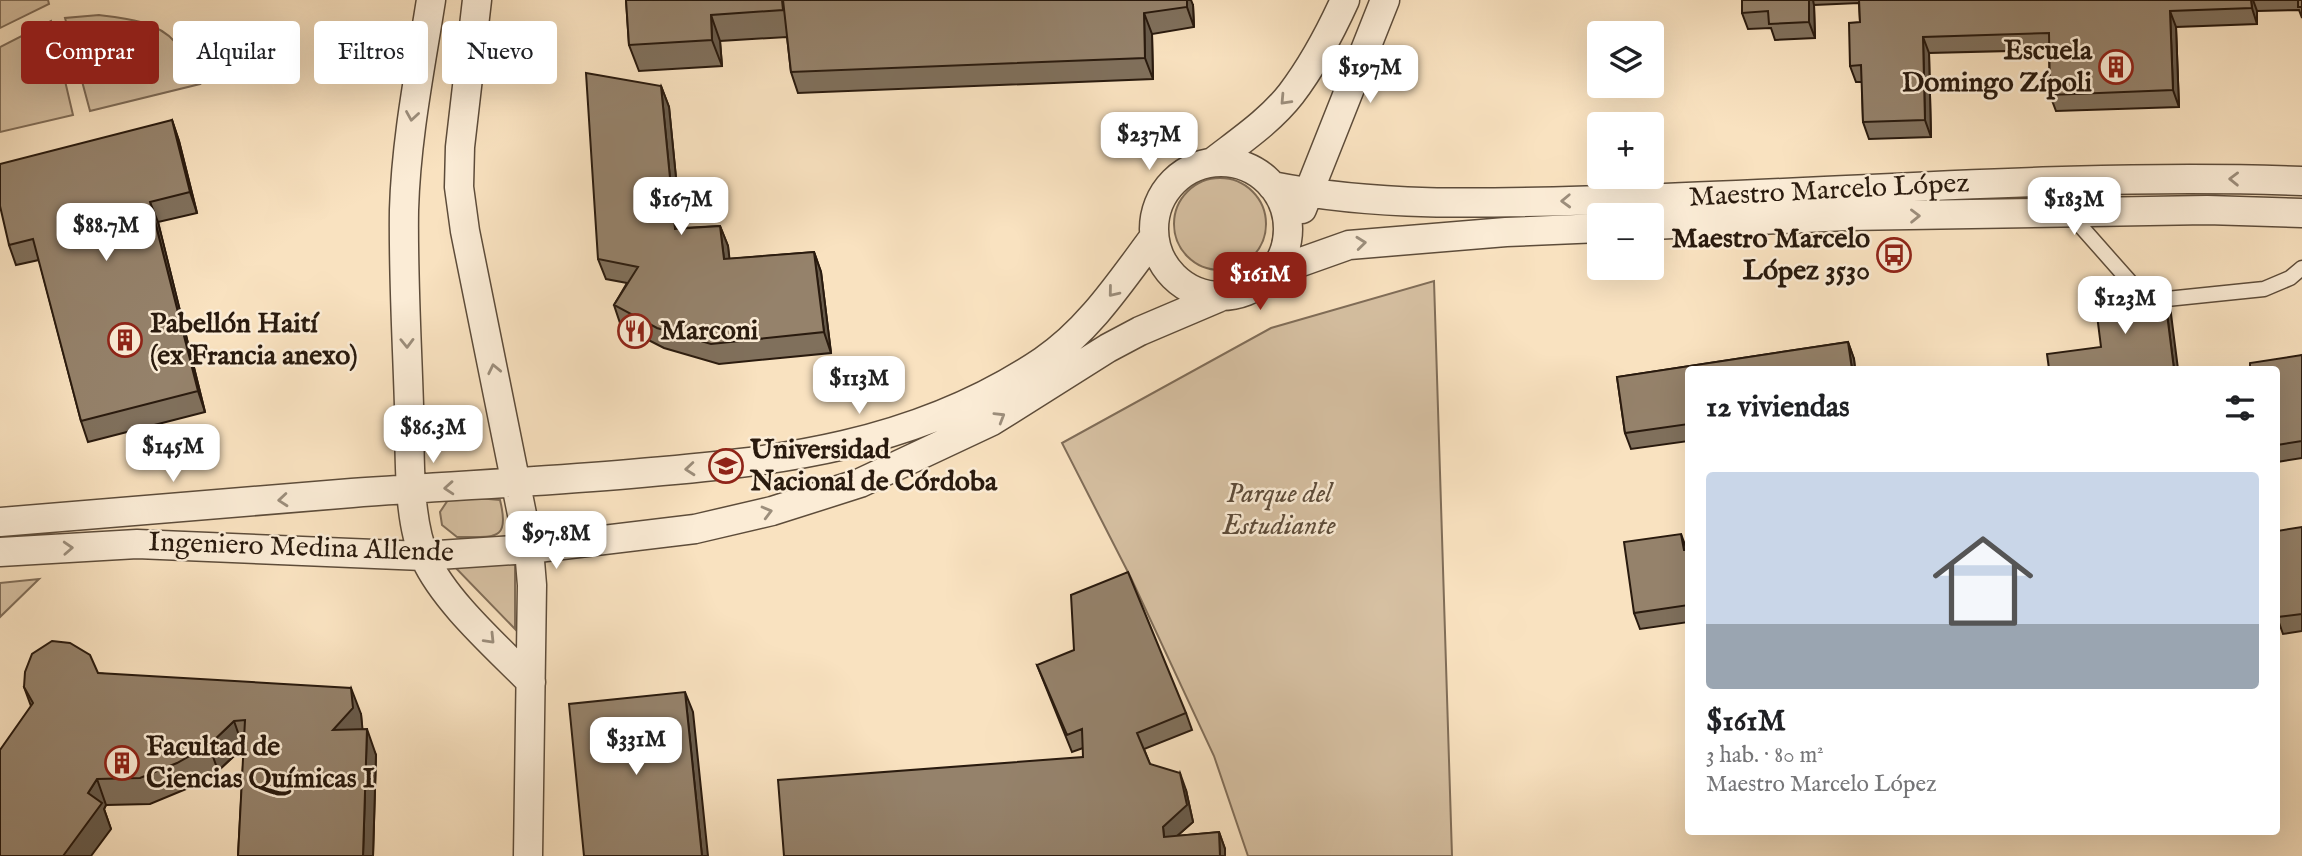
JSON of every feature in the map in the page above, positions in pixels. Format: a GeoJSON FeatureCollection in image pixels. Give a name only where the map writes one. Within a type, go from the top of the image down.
{"type":"FeatureCollection","features":[{"type":"Feature","properties":{"kind":"street"},"geometry":{"type":"LineString","coordinates":[[431,0],[410,130],[404,210],[412,491],[424,556],[440,587],[531,682]]}},
{"type":"Feature","properties":{"kind":"street"},"geometry":{"type":"LineString","coordinates":[[477,0],[460,147],[459,187],[465,231],[529,549],[532,585],[528,856]]}},
{"type":"Feature","properties":{"kind":"street"},"geometry":{"type":"LineString","coordinates":[[1213,162],[1255,130],[1290,96],[1318,55],[1345,0]]}},
{"type":"Feature","properties":{"kind":"street"},"geometry":{"type":"LineString","coordinates":[[1288,239],[1286,211],[1272,186],[1261,174],[1230,162],[1196,166],[1181,175],[1168,187],[1159,202],[1154,220],[1154,237],[1159,256],[1170,272],[1184,285],[1201,293],[1220,297],[1250,290],[1263,282],[1283,256],[1385,0]]}},
{"type":"Feature","properties":{"kind":"street","name":"Maestro Marcelo López"},"geometry":{"type":"LineString","coordinates":[[1272,186],[1381,202],[1509,202],[1753,195],[2092,180],[2195,178],[2302,181]]}},
{"type":"Feature","properties":{"kind":"street","name":"Maestro Marcelo López"},"geometry":{"type":"LineString","coordinates":[[1664,224],[1847,216],[2220,210],[2302,213]]}},
{"type":"Feature","properties":{"kind":"street"},"geometry":{"type":"LineString","coordinates":[[1273,272],[1349,245],[1587,229]]}},
{"type":"Feature","properties":{"kind":"street","name":"Ingeniero Medina Allende"},"geometry":{"type":"LineString","coordinates":[[0,522],[351,493],[517,484],[710,468],[835,449],[925,422],[1007,383],[1045,360],[1083,328],[1154,237]]}},
{"type":"Feature","properties":{"kind":"street","name":"Ingeniero Medina Allende"},"geometry":{"type":"LineString","coordinates":[[0,552],[136,544],[424,556],[529,549],[695,529],[772,511],[860,483],[992,421],[1108,348],[1140,331],[1220,297]]}},
{"type":"Feature","properties":{"kind":"lane"},"geometry":{"type":"LineString","coordinates":[[2069,213],[2139,292],[2157,300],[2264,289],[2290,278],[2302,268]]}},
{"type":"Feature","properties":{"kind":"green space"},"geometry":{"type":"Polygon","coordinates":[[[0,0],[48,0],[49,4],[0,28],[0,0]]]}},
{"type":"Feature","properties":{"kind":"green space"},"geometry":{"type":"Polygon","coordinates":[[[99,15],[135,21],[66,21],[65,18],[99,15]]]}},
{"type":"Feature","properties":{"kind":"green space"},"geometry":{"type":"Polygon","coordinates":[[[159,29],[173,40],[173,84],[200,84],[90,111],[83,84],[159,84],[159,29]]]}},
{"type":"Feature","properties":{"kind":"green space"},"geometry":{"type":"Polygon","coordinates":[[[21,36],[21,84],[66,84],[73,115],[0,132],[0,47],[21,36]]]}},
{"type":"Feature","properties":{"kind":"green space"},"geometry":{"type":"Polygon","coordinates":[[[1220,178],[1237,182],[1252,192],[1262,207],[1266,224],[1262,241],[1252,256],[1237,266],[1220,270],[1203,266],[1188,256],[1178,241],[1174,224],[1178,207],[1188,192],[1203,182],[1220,178]]]}},
{"type":"Feature","properties":{"kind":"green space","name":"Parque del Estudiante"},"geometry":{"type":"Polygon","coordinates":[[[1434,281],[1452,856],[1248,856],[1214,756],[1131,578],[1062,443],[1271,328],[1434,281]]]}},
{"type":"Feature","properties":{"kind":"green space"},"geometry":{"type":"Polygon","coordinates":[[[466,497],[500,500],[503,524],[496,535],[457,537],[442,525],[440,512],[448,500],[466,497]]]}},
{"type":"Feature","properties":{"kind":"green space"},"geometry":{"type":"Polygon","coordinates":[[[450,562],[515,562],[515,629],[450,562]]]}},
{"type":"Feature","properties":{"kind":"green space"},"geometry":{"type":"Polygon","coordinates":[[[39,579],[0,617],[0,583],[39,579]]]}},
{"type":"Feature","properties":{"kind":"building"},"geometry":{"type":"Polygon","coordinates":[[[626,0],[782,0],[783,10],[711,15],[712,40],[629,45],[626,0]]]}},
{"type":"Feature","properties":{"kind":"building"},"geometry":{"type":"Polygon","coordinates":[[[783,0],[1187,0],[1187,7],[1144,13],[1145,58],[791,72],[783,0]]]}},
{"type":"Feature","properties":{"kind":"building"},"geometry":{"type":"Polygon","coordinates":[[[1742,0],[1809,0],[1809,22],[1769,24],[1768,11],[1742,13],[1742,0]]]}},
{"type":"Feature","properties":{"kind":"building","name":"Escuela Domingo Zípoli"},"geometry":{"type":"Polygon","coordinates":[[[1859,0],[2251,0],[2252,8],[2170,11],[2173,90],[2050,95],[2049,33],[1923,37],[1925,120],[1863,122],[1861,65],[1850,66],[1849,23],[1860,22],[1859,0]]]}},
{"type":"Feature","properties":{"kind":"building"},"geometry":{"type":"Polygon","coordinates":[[[586,73],[661,86],[675,229],[720,226],[724,259],[814,252],[824,332],[711,344],[657,328],[614,305],[638,267],[598,259],[586,73]]]}},
{"type":"Feature","properties":{"kind":"building","name":"Pabellón Haití (ex Francia anexo)"},"geometry":{"type":"Polygon","coordinates":[[[172,120],[190,192],[150,202],[198,391],[81,421],[33,239],[9,245],[0,206],[0,164],[172,120]]]}},
{"type":"Feature","properties":{"kind":"building"},"geometry":{"type":"Polygon","coordinates":[[[2164,290],[2174,366],[2049,366],[2047,354],[2101,347],[2095,299],[2164,290]]]}},
{"type":"Feature","properties":{"kind":"building"},"geometry":{"type":"Polygon","coordinates":[[[1848,342],[1852,366],[1690,366],[1848,342]]]}},
{"type":"Feature","properties":{"kind":"building"},"geometry":{"type":"Polygon","coordinates":[[[2302,355],[2302,441],[2280,445],[2280,366],[2250,366],[2250,363],[2302,355]]]}},
{"type":"Feature","properties":{"kind":"building"},"geometry":{"type":"Polygon","coordinates":[[[1685,367],[1685,425],[1625,433],[1617,377],[1685,367]]]}},
{"type":"Feature","properties":{"kind":"building"},"geometry":{"type":"Polygon","coordinates":[[[2302,527],[2302,614],[2280,617],[2280,531],[2302,527]]]}},
{"type":"Feature","properties":{"kind":"building"},"geometry":{"type":"Polygon","coordinates":[[[1681,534],[1685,550],[1685,606],[1634,613],[1624,542],[1681,534]]]}},
{"type":"Feature","properties":{"kind":"building"},"geometry":{"type":"Polygon","coordinates":[[[1128,572],[1186,713],[1137,733],[1150,764],[1180,773],[1187,805],[1163,827],[1164,837],[1219,832],[1220,856],[784,856],[778,780],[1083,757],[1082,729],[1067,735],[1037,665],[1074,650],[1071,595],[1128,572]]]}},
{"type":"Feature","properties":{"kind":"building","name":"Facultad de Ciencias Químicas I"},"geometry":{"type":"Polygon","coordinates":[[[52,641],[70,643],[90,655],[98,673],[351,688],[353,708],[333,730],[367,729],[363,856],[238,856],[245,720],[234,721],[209,745],[177,763],[140,778],[97,779],[88,793],[102,803],[63,856],[0,856],[0,750],[33,703],[24,687],[25,672],[32,654],[52,641]]]}},
{"type":"Feature","properties":{"kind":"building"},"geometry":{"type":"Polygon","coordinates":[[[685,692],[702,856],[584,856],[569,704],[685,692]]]}},
{"type":"Feature","properties":{"kind":"place","name":"Escuela Domingo Zípoli"},"geometry":{"type":"Point","coordinates":[2116,67]}},
{"type":"Feature","properties":{"kind":"place","name":"Maestro Marcelo López 3530"},"geometry":{"type":"Point","coordinates":[1894,255]}},
{"type":"Feature","properties":{"kind":"place","name":"Marconi"},"geometry":{"type":"Point","coordinates":[635,331]}},
{"type":"Feature","properties":{"kind":"place","name":"Pabellón Haití (ex Francia anexo)"},"geometry":{"type":"Point","coordinates":[125,340]}},
{"type":"Feature","properties":{"kind":"place","name":"Universidad Nacional de Córdoba"},"geometry":{"type":"Point","coordinates":[726,466]}},
{"type":"Feature","properties":{"kind":"place","name":"Facultad de Ciencias Químicas I"},"geometry":{"type":"Point","coordinates":[122,763]}}]}
